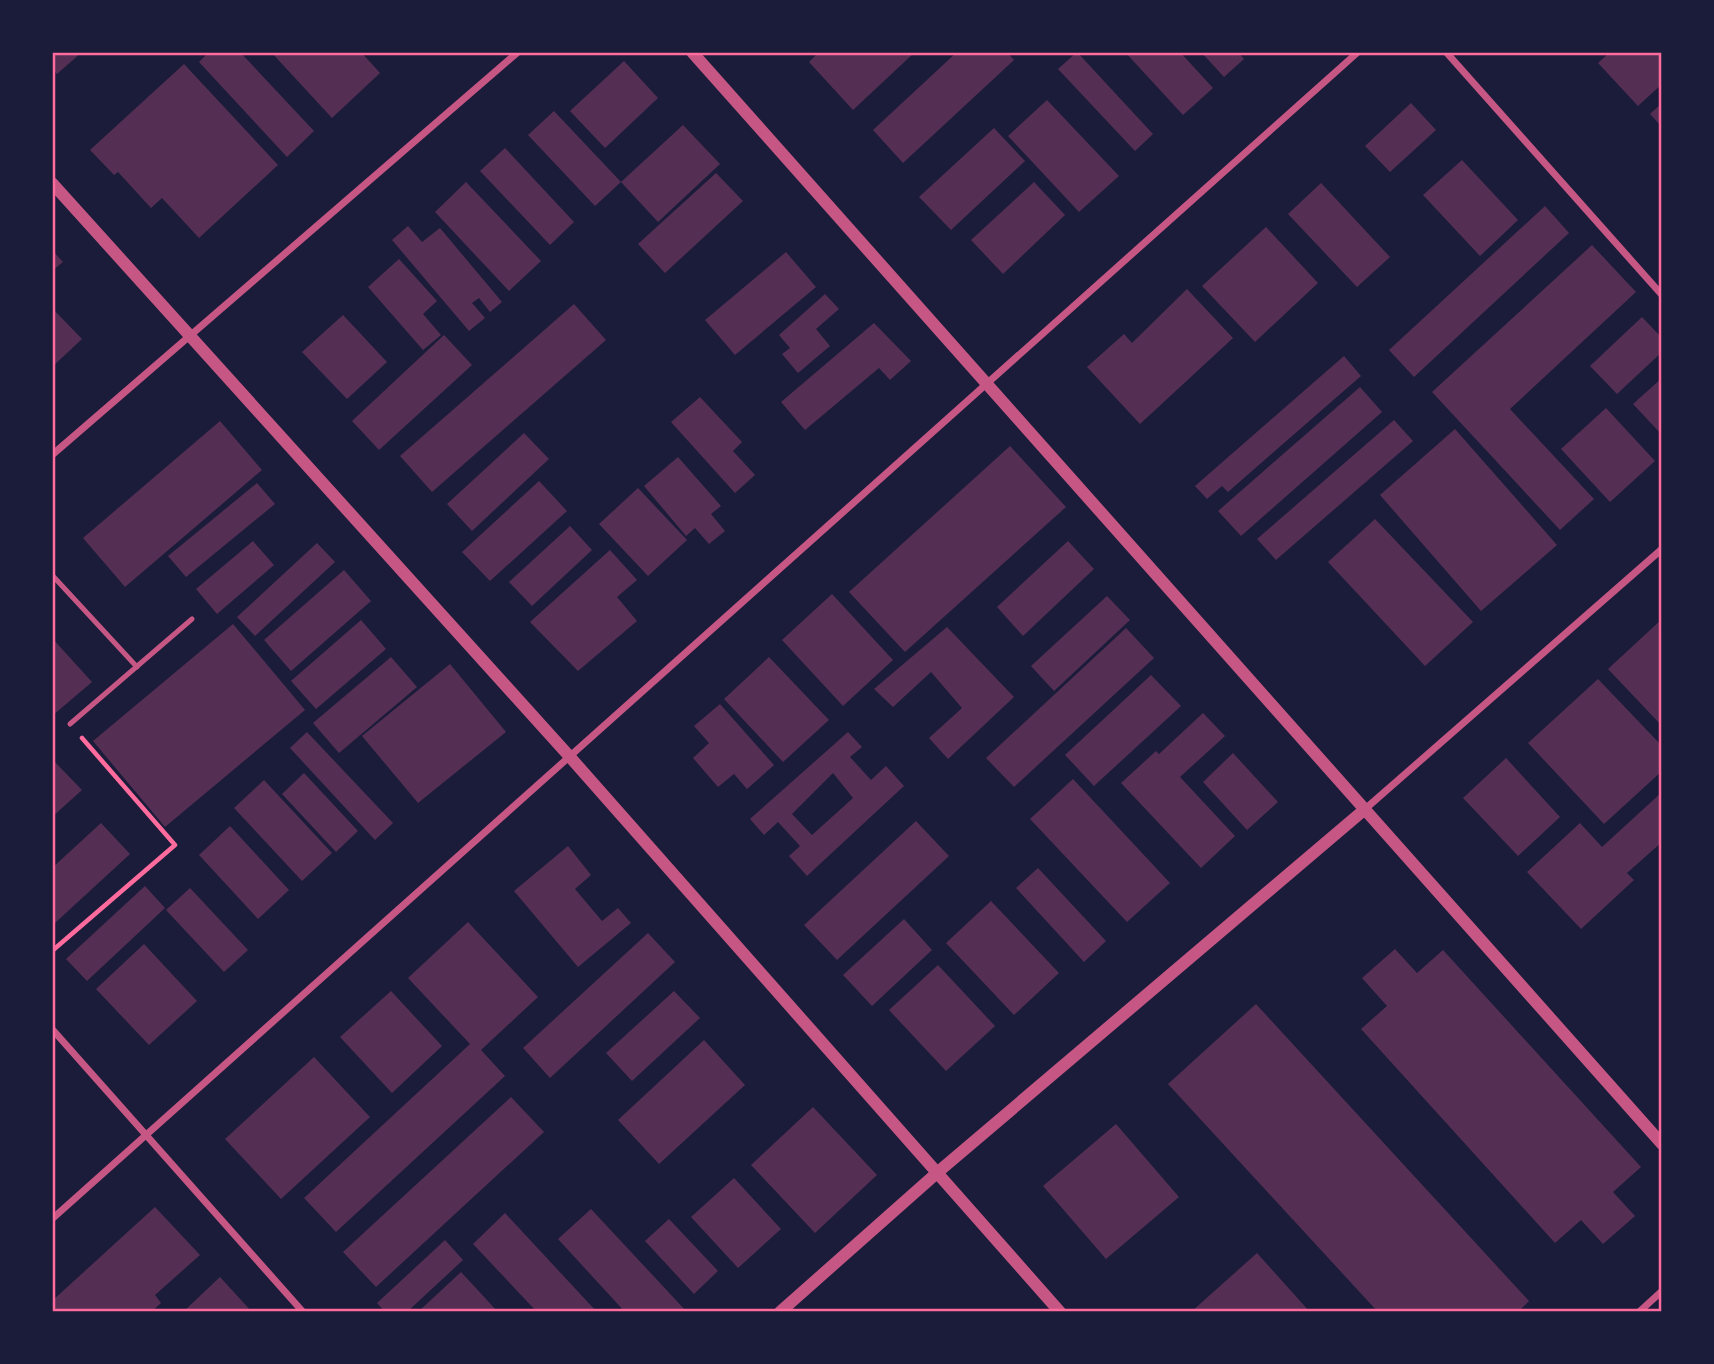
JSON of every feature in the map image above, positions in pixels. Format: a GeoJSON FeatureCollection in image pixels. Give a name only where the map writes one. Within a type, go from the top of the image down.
{"type":"FeatureCollection","features":[{"type":"Feature","properties":{"kind":"street"},"geometry":{"type":"LineString","coordinates":[[52,455],[518,52]]}},
{"type":"Feature","properties":{"kind":"street"},"geometry":{"type":"LineString","coordinates":[[692,52],[1661,1144]]}},
{"type":"Feature","properties":{"kind":"street"},"geometry":{"type":"LineString","coordinates":[[52,1219],[1358,52]]}},
{"type":"Feature","properties":{"kind":"street"},"geometry":{"type":"LineString","coordinates":[[1446,52],[1661,295]]}},
{"type":"Feature","properties":{"kind":"street"},"geometry":{"type":"LineString","coordinates":[[52,183],[569,757],[1060,1311]]}},
{"type":"Feature","properties":{"kind":"street"},"geometry":{"type":"LineString","coordinates":[[780,1311],[938,1172],[1364,810],[1661,549]]}},
{"type":"Feature","properties":{"kind":"street"},"geometry":{"type":"LineString","coordinates":[[52,1029],[303,1311]]}},
{"type":"Feature","properties":{"kind":"street"},"geometry":{"type":"LineString","coordinates":[[1639,1311],[1661,1291]]}},
{"type":"Feature","properties":{"kind":"lane"},"geometry":{"type":"LineString","coordinates":[[52,575],[137,667]]}},
{"type":"Feature","properties":{"kind":"lane"},"geometry":{"type":"LineString","coordinates":[[69,724],[192,619]]}},
{"type":"Feature","properties":{"kind":"path"},"geometry":{"type":"LineString","coordinates":[[52,951],[175,845],[69,724]]}},
{"type":"Feature","properties":{"kind":"building"},"geometry":{"type":"Polygon","coordinates":[[[52,52],[82,52],[57,74],[52,69],[52,52]]]}},
{"type":"Feature","properties":{"kind":"building"},"geometry":{"type":"Polygon","coordinates":[[[209,52],[240,52],[314,131],[287,157],[199,62],[209,52]]]}},
{"type":"Feature","properties":{"kind":"building"},"geometry":{"type":"Polygon","coordinates":[[[271,52],[361,52],[380,73],[332,118],[271,52]]]}},
{"type":"Feature","properties":{"kind":"building"},"geometry":{"type":"Polygon","coordinates":[[[819,52],[915,52],[853,110],[809,62],[819,52]]]}},
{"type":"Feature","properties":{"kind":"building"},"geometry":{"type":"Polygon","coordinates":[[[957,52],[1007,52],[1014,60],[903,163],[873,130],[957,52]]]}},
{"type":"Feature","properties":{"kind":"building"},"geometry":{"type":"Polygon","coordinates":[[[1077,52],[1153,134],[1135,151],[1058,69],[1077,52]]]}},
{"type":"Feature","properties":{"kind":"building"},"geometry":{"type":"Polygon","coordinates":[[[1125,52],[1180,52],[1213,88],[1183,115],[1125,52]]]}},
{"type":"Feature","properties":{"kind":"building"},"geometry":{"type":"Polygon","coordinates":[[[1201,52],[1238,52],[1244,59],[1224,77],[1201,52]]]}},
{"type":"Feature","properties":{"kind":"building"},"geometry":{"type":"Polygon","coordinates":[[[1610,52],[1662,52],[1662,84],[1638,106],[1598,63],[1610,52]]]}},
{"type":"Feature","properties":{"kind":"building"},"geometry":{"type":"Polygon","coordinates":[[[624,61],[658,98],[605,148],[570,111],[624,61]]]}},
{"type":"Feature","properties":{"kind":"building"},"geometry":{"type":"Polygon","coordinates":[[[184,64],[278,165],[199,238],[162,198],[151,208],[118,172],[114,175],[90,150],[184,64]]]}},
{"type":"Feature","properties":{"kind":"building"},"geometry":{"type":"Polygon","coordinates":[[[1047,100],[1119,176],[1079,212],[1008,136],[1047,100]]]}},
{"type":"Feature","properties":{"kind":"building"},"geometry":{"type":"Polygon","coordinates":[[[1411,103],[1436,130],[1390,172],[1365,146],[1411,103]]]}},
{"type":"Feature","properties":{"kind":"building"},"geometry":{"type":"Polygon","coordinates":[[[1662,103],[1662,127],[1650,114],[1662,103]]]}},
{"type":"Feature","properties":{"kind":"building"},"geometry":{"type":"Polygon","coordinates":[[[554,111],[621,182],[595,206],[528,135],[554,111]]]}},
{"type":"Feature","properties":{"kind":"building"},"geometry":{"type":"Polygon","coordinates":[[[683,125],[720,164],[658,222],[621,182],[683,125]]]}},
{"type":"Feature","properties":{"kind":"building"},"geometry":{"type":"Polygon","coordinates":[[[994,128],[1025,161],[951,230],[919,197],[994,128]]]}},
{"type":"Feature","properties":{"kind":"building"},"geometry":{"type":"Polygon","coordinates":[[[505,148],[574,222],[550,245],[480,171],[505,148]]]}},
{"type":"Feature","properties":{"kind":"building"},"geometry":{"type":"Polygon","coordinates":[[[1462,160],[1518,220],[1480,256],[1423,195],[1462,160]]]}},
{"type":"Feature","properties":{"kind":"building"},"geometry":{"type":"Polygon","coordinates":[[[716,173],[743,201],[665,273],[638,244],[716,173]]]}},
{"type":"Feature","properties":{"kind":"building"},"geometry":{"type":"Polygon","coordinates":[[[466,182],[541,261],[509,291],[435,212],[466,182]]]}},
{"type":"Feature","properties":{"kind":"building"},"geometry":{"type":"Polygon","coordinates":[[[1034,182],[1065,215],[1003,274],[971,240],[1034,182]]]}},
{"type":"Feature","properties":{"kind":"building"},"geometry":{"type":"Polygon","coordinates":[[[1321,183],[1390,257],[1357,287],[1288,214],[1321,183]]]}},
{"type":"Feature","properties":{"kind":"building"},"geometry":{"type":"Polygon","coordinates":[[[1545,206],[1569,233],[1414,377],[1389,350],[1545,206]]]}},
{"type":"Feature","properties":{"kind":"building"},"geometry":{"type":"Polygon","coordinates":[[[408,226],[422,242],[440,228],[502,302],[490,312],[479,298],[472,303],[485,318],[469,331],[392,240],[408,226]]]}},
{"type":"Feature","properties":{"kind":"building"},"geometry":{"type":"Polygon","coordinates":[[[1266,227],[1318,283],[1255,342],[1202,286],[1266,227]]]}},
{"type":"Feature","properties":{"kind":"building"},"geometry":{"type":"Polygon","coordinates":[[[1592,245],[1636,292],[1510,409],[1594,499],[1560,530],[1432,392],[1592,245]]]}},
{"type":"Feature","properties":{"kind":"building"},"geometry":{"type":"Polygon","coordinates":[[[52,250],[63,262],[52,271],[52,250]]]}},
{"type":"Feature","properties":{"kind":"building"},"geometry":{"type":"Polygon","coordinates":[[[786,252],[816,287],[735,355],[705,320],[786,252]]]}},
{"type":"Feature","properties":{"kind":"building"},"geometry":{"type":"Polygon","coordinates":[[[399,259],[437,301],[423,314],[441,335],[423,350],[368,287],[399,259]]]}},
{"type":"Feature","properties":{"kind":"building"},"geometry":{"type":"Polygon","coordinates":[[[1187,289],[1233,338],[1140,424],[1087,367],[1124,334],[1132,343],[1187,289]]]}},
{"type":"Feature","properties":{"kind":"building"},"geometry":{"type":"Polygon","coordinates":[[[825,294],[839,309],[816,329],[830,346],[798,373],[782,354],[790,348],[779,335],[825,294]]]}},
{"type":"Feature","properties":{"kind":"building"},"geometry":{"type":"Polygon","coordinates":[[[574,304],[606,340],[432,492],[400,456],[574,304]]]}},
{"type":"Feature","properties":{"kind":"building"},"geometry":{"type":"Polygon","coordinates":[[[52,308],[82,339],[52,367],[52,308]]]}},
{"type":"Feature","properties":{"kind":"building"},"geometry":{"type":"Polygon","coordinates":[[[343,315],[387,362],[347,399],[302,352],[343,315]]]}},
{"type":"Feature","properties":{"kind":"building"},"geometry":{"type":"Polygon","coordinates":[[[1642,317],[1662,338],[1662,352],[1617,394],[1590,366],[1642,317]]]}},
{"type":"Feature","properties":{"kind":"building"},"geometry":{"type":"Polygon","coordinates":[[[874,323],[911,361],[890,380],[879,368],[805,430],[781,402],[874,323]]]}},
{"type":"Feature","properties":{"kind":"building"},"geometry":{"type":"Polygon","coordinates":[[[444,335],[472,365],[379,450],[352,421],[444,335]]]}},
{"type":"Feature","properties":{"kind":"building"},"geometry":{"type":"Polygon","coordinates":[[[1344,356],[1361,376],[1228,492],[1222,486],[1207,499],[1195,486],[1344,356]]]}},
{"type":"Feature","properties":{"kind":"building"},"geometry":{"type":"Polygon","coordinates":[[[1662,378],[1662,435],[1633,404],[1662,378]]]}},
{"type":"Feature","properties":{"kind":"building"},"geometry":{"type":"Polygon","coordinates":[[[1360,387],[1382,412],[1241,536],[1218,511],[1360,387]]]}},
{"type":"Feature","properties":{"kind":"building"},"geometry":{"type":"Polygon","coordinates":[[[700,397],[742,442],[733,451],[755,475],[735,493],[671,422],[700,397]]]}},
{"type":"Feature","properties":{"kind":"building"},"geometry":{"type":"Polygon","coordinates":[[[1606,408],[1655,461],[1610,502],[1561,449],[1606,408]]]}},
{"type":"Feature","properties":{"kind":"building"},"geometry":{"type":"Polygon","coordinates":[[[1394,420],[1413,441],[1276,560],[1257,539],[1394,420]]]}},
{"type":"Feature","properties":{"kind":"building"},"geometry":{"type":"Polygon","coordinates":[[[220,421],[262,470],[125,587],[83,538],[220,421]]]}},
{"type":"Feature","properties":{"kind":"building"},"geometry":{"type":"Polygon","coordinates":[[[1455,429],[1557,545],[1481,611],[1380,495],[1455,429]]]}},
{"type":"Feature","properties":{"kind":"building"},"geometry":{"type":"Polygon","coordinates":[[[524,433],[549,459],[472,531],[447,504],[524,433]]]}},
{"type":"Feature","properties":{"kind":"building"},"geometry":{"type":"Polygon","coordinates":[[[1010,446],[1066,507],[905,652],[849,592],[1010,446]]]}},
{"type":"Feature","properties":{"kind":"building"},"geometry":{"type":"Polygon","coordinates":[[[678,457],[721,506],[711,514],[725,531],[709,544],[695,528],[686,536],[644,486],[678,457]]]}},
{"type":"Feature","properties":{"kind":"building"},"geometry":{"type":"Polygon","coordinates":[[[539,481],[567,511],[490,581],[462,552],[539,481]]]}},
{"type":"Feature","properties":{"kind":"building"},"geometry":{"type":"Polygon","coordinates":[[[257,483],[275,504],[186,577],[168,556],[257,483]]]}},
{"type":"Feature","properties":{"kind":"building"},"geometry":{"type":"Polygon","coordinates":[[[638,488],[687,540],[648,576],[599,524],[638,488]]]}},
{"type":"Feature","properties":{"kind":"building"},"geometry":{"type":"Polygon","coordinates":[[[1375,519],[1473,622],[1425,666],[1328,562],[1375,519]]]}},
{"type":"Feature","properties":{"kind":"building"},"geometry":{"type":"Polygon","coordinates":[[[570,526],[592,550],[532,606],[509,582],[570,526]]]}},
{"type":"Feature","properties":{"kind":"building"},"geometry":{"type":"Polygon","coordinates":[[[253,541],[274,565],[217,614],[196,589],[253,541]]]}},
{"type":"Feature","properties":{"kind":"building"},"geometry":{"type":"Polygon","coordinates":[[[1068,541],[1094,569],[1023,636],[997,607],[1068,541]]]}},
{"type":"Feature","properties":{"kind":"building"},"geometry":{"type":"Polygon","coordinates":[[[317,543],[335,562],[255,636],[237,617],[317,543]]]}},
{"type":"Feature","properties":{"kind":"building"},"geometry":{"type":"Polygon","coordinates":[[[610,550],[637,580],[617,597],[637,621],[578,671],[530,622],[610,550]]]}},
{"type":"Feature","properties":{"kind":"building"},"geometry":{"type":"Polygon","coordinates":[[[344,570],[371,601],[291,671],[264,640],[344,570]]]}},
{"type":"Feature","properties":{"kind":"building"},"geometry":{"type":"Polygon","coordinates":[[[832,594],[893,660],[843,706],[782,640],[832,594]]]}},
{"type":"Feature","properties":{"kind":"building"},"geometry":{"type":"Polygon","coordinates":[[[1107,596],[1130,620],[1054,691],[1031,666],[1107,596]]]}},
{"type":"Feature","properties":{"kind":"building"},"geometry":{"type":"Polygon","coordinates":[[[1662,619],[1662,726],[1608,669],[1662,619]]]}},
{"type":"Feature","properties":{"kind":"building"},"geometry":{"type":"Polygon","coordinates":[[[361,620],[386,649],[316,709],[291,681],[361,620]]]}},
{"type":"Feature","properties":{"kind":"building"},"geometry":{"type":"Polygon","coordinates":[[[233,624],[305,710],[165,827],[93,741],[233,624]]]}},
{"type":"Feature","properties":{"kind":"building"},"geometry":{"type":"Polygon","coordinates":[[[947,627],[1014,697],[948,759],[929,738],[962,708],[931,672],[893,707],[874,689],[947,627]]]}},
{"type":"Feature","properties":{"kind":"building"},"geometry":{"type":"Polygon","coordinates":[[[1126,628],[1154,658],[1014,787],[986,758],[1126,628]]]}},
{"type":"Feature","properties":{"kind":"building"},"geometry":{"type":"Polygon","coordinates":[[[52,638],[92,682],[52,716],[52,638]]]}},
{"type":"Feature","properties":{"kind":"building"},"geometry":{"type":"Polygon","coordinates":[[[391,657],[417,687],[339,753],[313,723],[391,657]]]}},
{"type":"Feature","properties":{"kind":"building"},"geometry":{"type":"Polygon","coordinates":[[[769,657],[829,720],[783,762],[724,699],[769,657]]]}},
{"type":"Feature","properties":{"kind":"building"},"geometry":{"type":"Polygon","coordinates":[[[450,664],[506,732],[418,803],[362,736],[450,664]]]}},
{"type":"Feature","properties":{"kind":"building"},"geometry":{"type":"Polygon","coordinates":[[[1151,675],[1181,706],[1094,786],[1065,755],[1151,675]]]}},
{"type":"Feature","properties":{"kind":"building"},"geometry":{"type":"Polygon","coordinates":[[[1598,679],[1662,746],[1662,771],[1604,824],[1528,743],[1598,679]]]}},
{"type":"Feature","properties":{"kind":"building"},"geometry":{"type":"Polygon","coordinates":[[[720,704],[774,765],[747,789],[734,774],[718,787],[693,758],[709,743],[694,726],[720,704]]]}},
{"type":"Feature","properties":{"kind":"building"},"geometry":{"type":"Polygon","coordinates":[[[1203,713],[1225,736],[1180,777],[1235,836],[1201,868],[1121,783],[1156,751],[1159,754],[1203,713]]]}},
{"type":"Feature","properties":{"kind":"building"},"geometry":{"type":"Polygon","coordinates":[[[307,732],[393,823],[375,840],[290,748],[307,732]]]}},
{"type":"Feature","properties":{"kind":"building"},"geometry":{"type":"Polygon","coordinates":[[[848,732],[862,747],[850,757],[871,780],[886,766],[904,786],[807,876],[789,856],[800,846],[778,822],[764,835],[750,819],[848,732]],[[833,773],[792,814],[812,835],[853,798],[833,773]]]}},
{"type":"Feature","properties":{"kind":"building"},"geometry":{"type":"Polygon","coordinates":[[[1233,753],[1278,802],[1247,830],[1203,782],[1233,753]]]}},
{"type":"Feature","properties":{"kind":"building"},"geometry":{"type":"Polygon","coordinates":[[[1506,758],[1560,817],[1518,856],[1463,798],[1506,758]]]}},
{"type":"Feature","properties":{"kind":"building"},"geometry":{"type":"Polygon","coordinates":[[[52,759],[82,790],[52,817],[52,759]]]}},
{"type":"Feature","properties":{"kind":"building"},"geometry":{"type":"Polygon","coordinates":[[[304,773],[358,831],[336,852],[282,794],[304,773]]]}},
{"type":"Feature","properties":{"kind":"building"},"geometry":{"type":"Polygon","coordinates":[[[1073,779],[1170,883],[1127,922],[1030,819],[1073,779]]]}},
{"type":"Feature","properties":{"kind":"building"},"geometry":{"type":"Polygon","coordinates":[[[264,780],[332,853],[302,881],[234,808],[264,780]]]}},
{"type":"Feature","properties":{"kind":"building"},"geometry":{"type":"Polygon","coordinates":[[[1662,792],[1662,842],[1627,873],[1634,880],[1581,929],[1527,872],[1580,823],[1602,847],[1662,792]]]}},
{"type":"Feature","properties":{"kind":"building"},"geometry":{"type":"Polygon","coordinates":[[[916,821],[949,856],[837,960],[804,925],[916,821]]]}},
{"type":"Feature","properties":{"kind":"building"},"geometry":{"type":"Polygon","coordinates":[[[101,823],[130,854],[55,923],[52,868],[101,823]]]}},
{"type":"Feature","properties":{"kind":"building"},"geometry":{"type":"Polygon","coordinates":[[[230,826],[289,890],[258,919],[199,855],[230,826]]]}},
{"type":"Feature","properties":{"kind":"building"},"geometry":{"type":"Polygon","coordinates":[[[568,846],[591,875],[575,889],[602,921],[618,908],[631,923],[578,967],[514,891],[568,846]]]}},
{"type":"Feature","properties":{"kind":"building"},"geometry":{"type":"Polygon","coordinates":[[[1038,868],[1106,941],[1084,962],[1016,888],[1038,868]]]}},
{"type":"Feature","properties":{"kind":"building"},"geometry":{"type":"Polygon","coordinates":[[[145,886],[165,908],[87,981],[66,959],[145,886]]]}},
{"type":"Feature","properties":{"kind":"building"},"geometry":{"type":"Polygon","coordinates":[[[190,888],[248,950],[224,972],[166,910],[190,888]]]}},
{"type":"Feature","properties":{"kind":"building"},"geometry":{"type":"Polygon","coordinates":[[[991,901],[1059,973],[1014,1015],[946,943],[991,901]]]}},
{"type":"Feature","properties":{"kind":"building"},"geometry":{"type":"Polygon","coordinates":[[[904,919],[932,950],[872,1006],[843,975],[904,919]]]}},
{"type":"Feature","properties":{"kind":"building"},"geometry":{"type":"Polygon","coordinates":[[[468,922],[538,997],[481,1050],[505,1076],[336,1232],[304,1198],[470,1044],[408,978],[468,922]]]}},
{"type":"Feature","properties":{"kind":"building"},"geometry":{"type":"Polygon","coordinates":[[[648,933],[675,962],[550,1078],[523,1048],[648,933]]]}},
{"type":"Feature","properties":{"kind":"building"},"geometry":{"type":"Polygon","coordinates":[[[144,944],[197,1001],[149,1045],[96,989],[144,944]]]}},
{"type":"Feature","properties":{"kind":"building"},"geometry":{"type":"Polygon","coordinates":[[[1395,949],[1417,973],[1443,950],[1641,1167],[1613,1192],[1635,1216],[1603,1244],[1581,1220],[1555,1243],[1361,1029],[1387,1006],[1362,978],[1395,949]]]}},
{"type":"Feature","properties":{"kind":"building"},"geometry":{"type":"Polygon","coordinates":[[[938,965],[995,1026],[946,1071],[889,1010],[938,965]]]}},
{"type":"Feature","properties":{"kind":"building"},"geometry":{"type":"Polygon","coordinates":[[[391,991],[442,1046],[392,1093],[340,1037],[391,991]]]}},
{"type":"Feature","properties":{"kind":"building"},"geometry":{"type":"Polygon","coordinates":[[[674,991],[700,1018],[632,1081],[606,1053],[674,991]]]}},
{"type":"Feature","properties":{"kind":"building"},"geometry":{"type":"Polygon","coordinates":[[[1256,1004],[1529,1301],[1518,1312],[1378,1312],[1168,1084],[1256,1004]]]}},
{"type":"Feature","properties":{"kind":"building"},"geometry":{"type":"Polygon","coordinates":[[[704,1040],[745,1085],[659,1164],[618,1120],[704,1040]]]}},
{"type":"Feature","properties":{"kind":"building"},"geometry":{"type":"Polygon","coordinates":[[[314,1057],[370,1117],[281,1199],[225,1139],[314,1057]]]}},
{"type":"Feature","properties":{"kind":"building"},"geometry":{"type":"Polygon","coordinates":[[[511,1097],[544,1132],[376,1287],[343,1252],[511,1097]]]}},
{"type":"Feature","properties":{"kind":"building"},"geometry":{"type":"Polygon","coordinates":[[[813,1107],[877,1175],[815,1233],[751,1165],[813,1107]]]}},
{"type":"Feature","properties":{"kind":"building"},"geometry":{"type":"Polygon","coordinates":[[[1116,1124],[1179,1197],[1106,1259],[1043,1186],[1116,1124]]]}},
{"type":"Feature","properties":{"kind":"building"},"geometry":{"type":"Polygon","coordinates":[[[734,1178],[781,1229],[738,1268],[691,1217],[734,1178]]]}},
{"type":"Feature","properties":{"kind":"building"},"geometry":{"type":"Polygon","coordinates":[[[155,1207],[200,1255],[155,1295],[161,1303],[151,1312],[52,1312],[52,1301],[155,1207]]]}},
{"type":"Feature","properties":{"kind":"building"},"geometry":{"type":"Polygon","coordinates":[[[591,1209],[687,1312],[625,1312],[558,1239],[591,1209]]]}},
{"type":"Feature","properties":{"kind":"building"},"geometry":{"type":"Polygon","coordinates":[[[505,1213],[597,1312],[537,1312],[473,1244],[505,1213]]]}},
{"type":"Feature","properties":{"kind":"building"},"geometry":{"type":"Polygon","coordinates":[[[669,1219],[718,1271],[694,1294],[645,1241],[669,1219]]]}},
{"type":"Feature","properties":{"kind":"building"},"geometry":{"type":"Polygon","coordinates":[[[445,1240],[463,1260],[407,1312],[385,1312],[377,1303],[445,1240]]]}},
{"type":"Feature","properties":{"kind":"building"},"geometry":{"type":"Polygon","coordinates":[[[1257,1253],[1310,1312],[1191,1312],[1257,1253]]]}},
{"type":"Feature","properties":{"kind":"building"},"geometry":{"type":"Polygon","coordinates":[[[461,1272],[498,1312],[418,1312],[461,1272]]]}},
{"type":"Feature","properties":{"kind":"building"},"geometry":{"type":"Polygon","coordinates":[[[220,1277],[252,1312],[183,1312],[220,1277]]]}}]}
